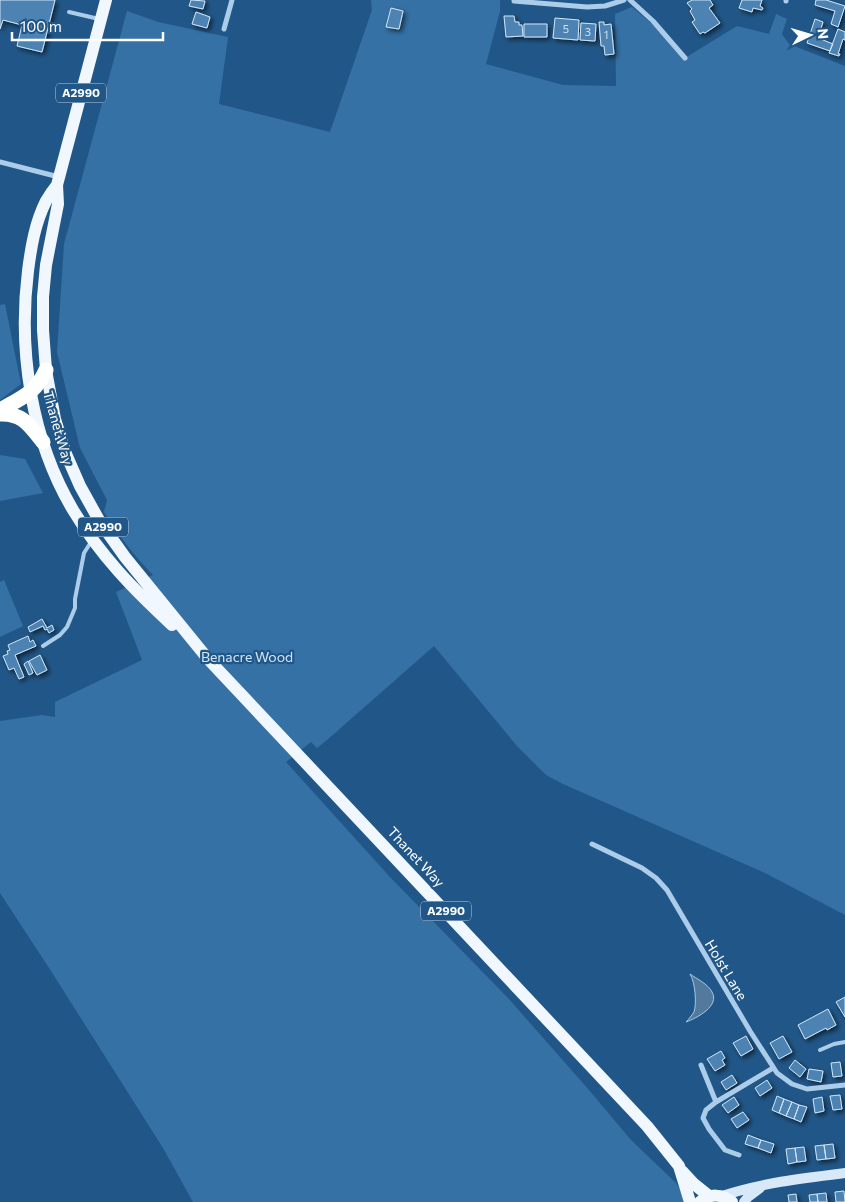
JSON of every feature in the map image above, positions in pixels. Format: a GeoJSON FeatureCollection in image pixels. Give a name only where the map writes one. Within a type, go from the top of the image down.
{"type":"FeatureCollection","features":[{"type":"Feature","properties":{"kind":"highway"},"geometry":{"type":"LineString","coordinates":[[0,412],[31,392],[38,385],[46,370]]}},
{"type":"Feature","properties":{"kind":"highway"},"geometry":{"type":"LineString","coordinates":[[0,412],[22,418],[43,442]]}},
{"type":"Feature","properties":{"kind":"main road","name":"Thanet Way"},"geometry":{"type":"LineString","coordinates":[[106,0],[58,181],[46,202],[34,232],[25,296],[24,326],[31,392],[43,442],[54,472],[68,501],[92,540],[110,563],[137,592],[208,659],[634,1111],[679,1166],[690,1202]]}},
{"type":"Feature","properties":{"kind":"main road","name":"Thanet Way"},"geometry":{"type":"LineString","coordinates":[[58,181],[58,204],[46,265],[43,297],[43,330],[51,402],[60,437],[72,470],[100,522],[125,557],[208,659]]}},
{"type":"Feature","properties":{"kind":"main road","name":"Thanet Way"},"geometry":{"type":"LineString","coordinates":[[679,1168],[694,1184],[716,1199]]}},
{"type":"Feature","properties":{"kind":"street"},"geometry":{"type":"LineString","coordinates":[[224,29],[232,0]]}},
{"type":"Feature","properties":{"kind":"street"},"geometry":{"type":"LineString","coordinates":[[514,1],[587,7],[606,6],[624,0]]}},
{"type":"Feature","properties":{"kind":"street"},"geometry":{"type":"LineString","coordinates":[[630,0],[653,22],[685,58]]}},
{"type":"Feature","properties":{"kind":"street"},"geometry":{"type":"LineString","coordinates":[[0,162],[58,181]]}},
{"type":"Feature","properties":{"kind":"street","name":"Holst Lane"},"geometry":{"type":"LineString","coordinates":[[592,844],[642,868],[656,878],[667,890],[750,1032],[777,1073],[792,1084],[807,1089],[845,1085]]}},
{"type":"Feature","properties":{"kind":"street"},"geometry":{"type":"LineString","coordinates":[[702,1065],[716,1102]]}},
{"type":"Feature","properties":{"kind":"street"},"geometry":{"type":"LineString","coordinates":[[739,1155],[724,1150],[703,1118],[706,1110],[773,1068]]}},
{"type":"Feature","properties":{"kind":"street"},"geometry":{"type":"LineString","coordinates":[[716,1199],[740,1190],[845,1173]]}},
{"type":"Feature","properties":{"kind":"street"},"geometry":{"type":"LineString","coordinates":[[744,1202],[762,1186]]}},
{"type":"Feature","properties":{"kind":"lane"},"geometry":{"type":"LineString","coordinates":[[69,12],[101,20]]}},
{"type":"Feature","properties":{"kind":"lane"},"geometry":{"type":"LineString","coordinates":[[43,646],[60,635],[67,627],[75,608],[84,553],[92,540]]}},
{"type":"Feature","properties":{"kind":"lane"},"geometry":{"type":"LineString","coordinates":[[820,1050],[845,1042]]}},
{"type":"Feature","properties":{"kind":"green space","name":"Benacre Wood"},"geometry":{"type":"Polygon","coordinates":[[[371,0],[500,0],[500,11],[486,64],[563,85],[616,86],[615,14],[632,7],[651,23],[685,58],[737,26],[769,34],[776,14],[787,19],[782,34],[789,44],[845,66],[845,915],[765,873],[546,775],[517,746],[434,646],[317,748],[311,742],[286,762],[389,876],[508,998],[631,1140],[676,1183],[688,1202],[193,1202],[163,1148],[0,893],[0,721],[42,715],[55,717],[55,702],[142,660],[116,592],[153,575],[127,545],[104,512],[107,500],[80,448],[57,352],[64,244],[127,11],[158,22],[228,37],[219,104],[330,132],[372,10],[371,0]]]}},
{"type":"Feature","properties":{"kind":"green space"},"geometry":{"type":"Polygon","coordinates":[[[5,304],[21,384],[0,400],[0,305],[5,304]]]}},
{"type":"Feature","properties":{"kind":"green space"},"geometry":{"type":"Polygon","coordinates":[[[0,455],[25,459],[43,493],[0,501],[0,455]]]}},
{"type":"Feature","properties":{"kind":"green space"},"geometry":{"type":"Polygon","coordinates":[[[4,580],[23,626],[0,637],[0,582],[4,580]]]}},
{"type":"Feature","properties":{"kind":"shaded area"},"geometry":{"type":"Polygon","coordinates":[[[690,974],[708,987],[714,997],[713,1002],[706,1011],[686,1022],[694,1012],[695,1003],[694,987],[690,974]]]}},
{"type":"Feature","properties":{"kind":"building"},"geometry":{"type":"Polygon","coordinates":[[[0,0],[55,0],[42,52],[17,46],[22,25],[3,20],[0,29],[0,0]]]}},
{"type":"Feature","properties":{"kind":"building"},"geometry":{"type":"Polygon","coordinates":[[[191,0],[205,1],[203,9],[189,6],[191,0]]]}},
{"type":"Feature","properties":{"kind":"building"},"geometry":{"type":"Polygon","coordinates":[[[692,0],[710,0],[713,5],[709,8],[720,23],[705,33],[700,34],[692,22],[695,20],[690,11],[692,9],[687,3],[692,0]]]}},
{"type":"Feature","properties":{"kind":"building"},"geometry":{"type":"Polygon","coordinates":[[[742,0],[762,0],[760,6],[763,8],[762,10],[753,8],[752,12],[739,8],[742,0]]]}},
{"type":"Feature","properties":{"kind":"building"},"geometry":{"type":"Polygon","coordinates":[[[816,0],[826,0],[845,6],[838,27],[831,24],[835,11],[815,5],[816,0]]]}},
{"type":"Feature","properties":{"kind":"building"},"geometry":{"type":"Polygon","coordinates":[[[391,8],[403,11],[399,29],[386,27],[391,8]]]}},
{"type":"Feature","properties":{"kind":"building"},"geometry":{"type":"Polygon","coordinates":[[[196,12],[210,17],[207,28],[192,24],[196,12]]]}},
{"type":"Feature","properties":{"kind":"building"},"geometry":{"type":"Polygon","coordinates":[[[504,16],[514,16],[515,22],[519,22],[519,25],[522,25],[523,36],[506,37],[504,16]]]}},
{"type":"Feature","properties":{"kind":"building"},"geometry":{"type":"Polygon","coordinates":[[[555,18],[579,20],[578,40],[553,38],[555,18]]]}},
{"type":"Feature","properties":{"kind":"building"},"geometry":{"type":"Polygon","coordinates":[[[815,19],[823,22],[818,38],[833,44],[830,51],[807,43],[815,19]]]}},
{"type":"Feature","properties":{"kind":"building"},"geometry":{"type":"Polygon","coordinates":[[[599,22],[604,22],[604,25],[611,24],[614,54],[605,55],[604,46],[601,46],[599,22]]]}},
{"type":"Feature","properties":{"kind":"building"},"geometry":{"type":"Polygon","coordinates":[[[581,23],[596,24],[595,41],[580,40],[581,23]]]}},
{"type":"Feature","properties":{"kind":"building"},"geometry":{"type":"Polygon","coordinates":[[[524,24],[547,24],[547,37],[524,37],[524,24]]]}},
{"type":"Feature","properties":{"kind":"building"},"geometry":{"type":"Polygon","coordinates":[[[838,29],[845,32],[845,40],[843,39],[839,56],[829,53],[838,29]]]}},
{"type":"Feature","properties":{"kind":"building"},"geometry":{"type":"Polygon","coordinates":[[[42,619],[47,628],[52,625],[54,630],[49,633],[43,626],[30,632],[28,627],[42,619]]]}},
{"type":"Feature","properties":{"kind":"building"},"geometry":{"type":"Polygon","coordinates":[[[28,636],[30,642],[33,640],[36,646],[15,655],[24,677],[19,679],[14,668],[9,670],[3,656],[8,654],[7,651],[10,650],[8,645],[28,636]]]}},
{"type":"Feature","properties":{"kind":"building"},"geometry":{"type":"Polygon","coordinates":[[[40,655],[47,670],[37,675],[29,661],[40,655]]]}},
{"type":"Feature","properties":{"kind":"building"},"geometry":{"type":"Polygon","coordinates":[[[28,661],[33,673],[29,675],[24,664],[28,661]]]}},
{"type":"Feature","properties":{"kind":"building"},"geometry":{"type":"Polygon","coordinates":[[[845,997],[845,1017],[836,1002],[845,997]]]}},
{"type":"Feature","properties":{"kind":"building"},"geometry":{"type":"Polygon","coordinates":[[[828,1009],[836,1025],[805,1039],[798,1025],[828,1009]]]}},
{"type":"Feature","properties":{"kind":"building"},"geometry":{"type":"Polygon","coordinates":[[[746,1036],[753,1049],[741,1056],[733,1043],[746,1036]]]}},
{"type":"Feature","properties":{"kind":"building"},"geometry":{"type":"Polygon","coordinates":[[[783,1036],[792,1052],[779,1059],[770,1043],[783,1036]]]}},
{"type":"Feature","properties":{"kind":"building"},"geometry":{"type":"Polygon","coordinates":[[[721,1051],[725,1058],[722,1060],[725,1065],[715,1071],[707,1059],[721,1051]]]}},
{"type":"Feature","properties":{"kind":"building"},"geometry":{"type":"Polygon","coordinates":[[[795,1060],[806,1069],[800,1077],[789,1068],[795,1060]]]}},
{"type":"Feature","properties":{"kind":"building"},"geometry":{"type":"Polygon","coordinates":[[[840,1062],[842,1076],[833,1077],[831,1063],[840,1062]]]}},
{"type":"Feature","properties":{"kind":"building"},"geometry":{"type":"Polygon","coordinates":[[[809,1069],[823,1071],[821,1082],[807,1079],[809,1069]]]}},
{"type":"Feature","properties":{"kind":"building"},"geometry":{"type":"Polygon","coordinates":[[[732,1075],[737,1083],[726,1090],[721,1082],[732,1075]]]}},
{"type":"Feature","properties":{"kind":"building"},"geometry":{"type":"Polygon","coordinates":[[[767,1080],[772,1088],[760,1096],[755,1088],[767,1080]]]}},
{"type":"Feature","properties":{"kind":"building"},"geometry":{"type":"Polygon","coordinates":[[[840,1095],[842,1109],[833,1110],[830,1096],[840,1095]]]}},
{"type":"Feature","properties":{"kind":"building"},"geometry":{"type":"Polygon","coordinates":[[[777,1096],[784,1099],[779,1113],[772,1110],[777,1096]]]}},
{"type":"Feature","properties":{"kind":"building"},"geometry":{"type":"Polygon","coordinates":[[[734,1097],[739,1105],[728,1113],[722,1105],[734,1097]]]}},
{"type":"Feature","properties":{"kind":"building"},"geometry":{"type":"Polygon","coordinates":[[[822,1097],[824,1111],[815,1113],[813,1099],[822,1097]]]}},
{"type":"Feature","properties":{"kind":"building"},"geometry":{"type":"Polygon","coordinates":[[[784,1099],[792,1102],[786,1116],[779,1113],[784,1099]]]}},
{"type":"Feature","properties":{"kind":"building"},"geometry":{"type":"Polygon","coordinates":[[[792,1102],[799,1105],[794,1119],[786,1116],[792,1102]]]}},
{"type":"Feature","properties":{"kind":"building"},"geometry":{"type":"Polygon","coordinates":[[[799,1105],[807,1107],[801,1122],[794,1119],[799,1105]]]}},
{"type":"Feature","properties":{"kind":"building"},"geometry":{"type":"Polygon","coordinates":[[[743,1112],[749,1120],[737,1128],[731,1119],[743,1112]]]}},
{"type":"Feature","properties":{"kind":"building"},"geometry":{"type":"Polygon","coordinates":[[[748,1135],[761,1140],[758,1148],[745,1144],[748,1135]]]}},
{"type":"Feature","properties":{"kind":"building"},"geometry":{"type":"Polygon","coordinates":[[[761,1140],[774,1144],[771,1153],[758,1148],[761,1140]]]}},
{"type":"Feature","properties":{"kind":"building"},"geometry":{"type":"Polygon","coordinates":[[[833,1144],[835,1158],[826,1159],[824,1145],[833,1144]]]}},
{"type":"Feature","properties":{"kind":"building"},"geometry":{"type":"Polygon","coordinates":[[[824,1145],[826,1159],[817,1160],[815,1146],[824,1145]]]}},
{"type":"Feature","properties":{"kind":"building"},"geometry":{"type":"Polygon","coordinates":[[[804,1147],[806,1161],[797,1162],[795,1148],[804,1147]]]}},
{"type":"Feature","properties":{"kind":"building"},"geometry":{"type":"Polygon","coordinates":[[[795,1148],[797,1162],[788,1164],[786,1149],[795,1148]]]}},
{"type":"Feature","properties":{"kind":"building"},"geometry":{"type":"Polygon","coordinates":[[[844,1191],[845,1202],[836,1202],[835,1192],[844,1191]]]}},
{"type":"Feature","properties":{"kind":"building"},"geometry":{"type":"Polygon","coordinates":[[[826,1193],[827,1202],[818,1202],[817,1194],[826,1193]]]}},
{"type":"Feature","properties":{"kind":"building"},"geometry":{"type":"Polygon","coordinates":[[[796,1194],[797,1202],[789,1202],[788,1195],[796,1194]]]}},
{"type":"Feature","properties":{"kind":"building"},"geometry":{"type":"Polygon","coordinates":[[[817,1194],[818,1202],[810,1202],[809,1195],[817,1194]]]}}]}
